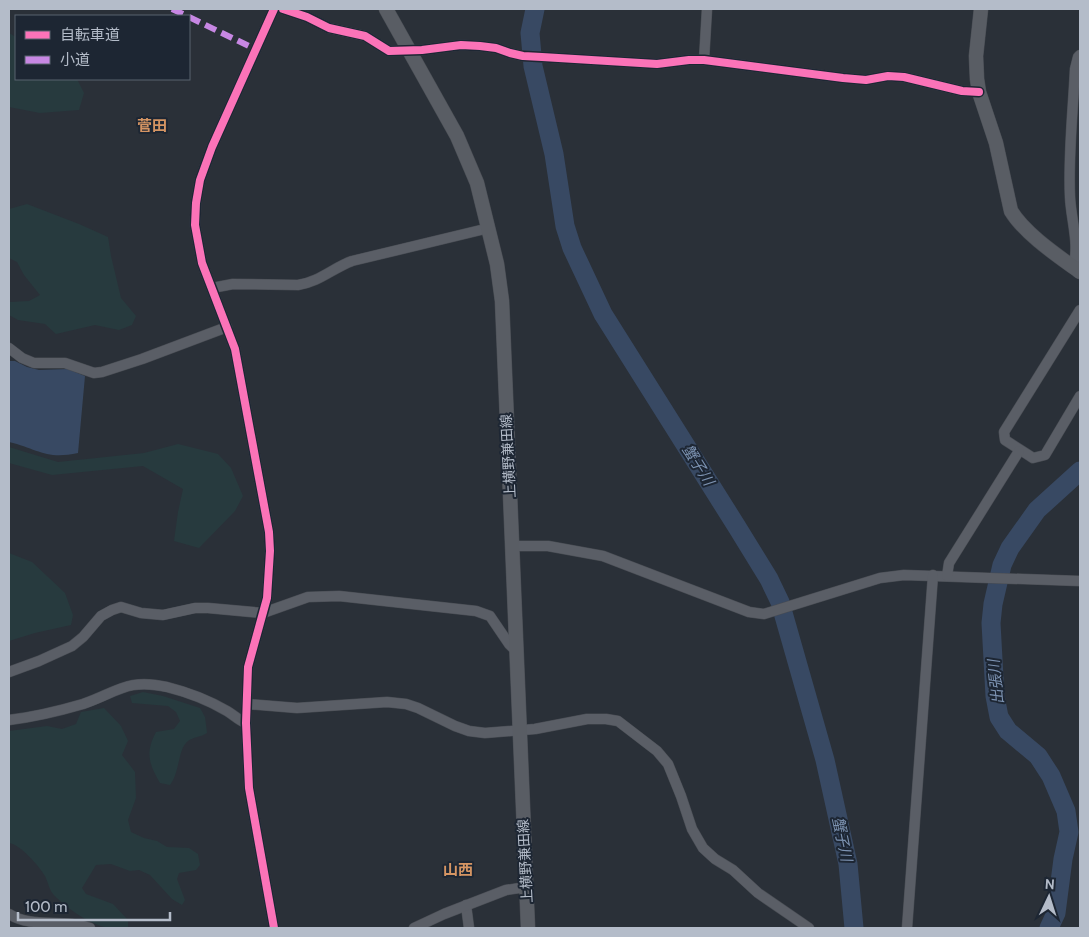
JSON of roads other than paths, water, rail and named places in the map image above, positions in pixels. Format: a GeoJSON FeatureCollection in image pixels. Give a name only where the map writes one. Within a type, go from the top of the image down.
{"type":"FeatureCollection","features":[{"type":"Feature","properties":{"kind":"main road","name":"上横野兼田線"},"geometry":{"type":"LineString","coordinates":[[386,9],[457,136],[477,183],[497,264],[502,301],[528,928]]}},
{"type":"Feature","properties":{"kind":"main road"},"geometry":{"type":"LineString","coordinates":[[981,9],[976,56],[979,92],[996,144],[1011,211],[1025,229],[1076,269]]}},
{"type":"Feature","properties":{"kind":"street"},"geometry":{"type":"LineString","coordinates":[[274,9],[212,147],[200,180],[194,225],[202,262],[234,349],[245,396],[269,532],[267,598],[248,667],[246,723],[249,788],[274,928]]}},
{"type":"Feature","properties":{"kind":"street"},"geometry":{"type":"LineString","coordinates":[[283,9],[308,17],[329,28],[365,36],[389,51],[480,46],[496,48],[523,56],[656,64],[704,60],[866,80],[888,76],[904,77],[962,91],[979,92]]}},
{"type":"Feature","properties":{"kind":"street"},"geometry":{"type":"LineString","coordinates":[[704,60],[707,9]]}},
{"type":"Feature","properties":{"kind":"street"},"geometry":{"type":"LineString","coordinates":[[1076,269],[1070,198],[1070,160],[1075,70],[1080,55]]}},
{"type":"Feature","properties":{"kind":"street"},"geometry":{"type":"LineString","coordinates":[[212,288],[233,284],[309,284],[338,267],[352,262],[489,228]]}},
{"type":"Feature","properties":{"kind":"street"},"geometry":{"type":"LineString","coordinates":[[1080,310],[1004,432],[1004,440],[1033,458],[1045,455],[1080,396]]}},
{"type":"Feature","properties":{"kind":"street"},"geometry":{"type":"LineString","coordinates":[[9,348],[22,358],[34,362],[65,363],[94,373],[142,359],[227,327]]}},
{"type":"Feature","properties":{"kind":"street"},"geometry":{"type":"LineString","coordinates":[[947,576],[949,563],[1019,451]]}},
{"type":"Feature","properties":{"kind":"street"},"geometry":{"type":"LineString","coordinates":[[512,546],[548,546],[603,556],[750,612],[764,614],[880,578],[904,575],[1080,581]]}},
{"type":"Feature","properties":{"kind":"street"},"geometry":{"type":"LineString","coordinates":[[907,928],[932,575]]}},
{"type":"Feature","properties":{"kind":"street"},"geometry":{"type":"LineString","coordinates":[[9,672],[72,646],[102,616],[121,607],[141,613],[163,615],[196,608],[263,613],[308,597],[338,596],[476,611],[490,616],[516,651]]}},
{"type":"Feature","properties":{"kind":"street"},"geometry":{"type":"LineString","coordinates":[[9,720],[36,716],[84,703],[128,685],[138,684],[168,687],[188,694],[224,709],[238,720],[246,723]]}},
{"type":"Feature","properties":{"kind":"street"},"geometry":{"type":"LineString","coordinates":[[247,704],[297,708],[322,708],[387,702],[406,704],[455,726],[469,731],[485,733],[519,731],[587,719],[618,721],[657,751],[668,764],[692,829],[703,848],[715,859],[733,870],[758,893],[809,928]]}},
{"type":"Feature","properties":{"kind":"street"},"geometry":{"type":"LineString","coordinates":[[414,928],[506,890],[526,887]]}},
{"type":"Feature","properties":{"kind":"street"},"geometry":{"type":"LineString","coordinates":[[466,905],[468,928]]}},
{"type":"Feature","properties":{"kind":"street"},"geometry":{"type":"LineString","coordinates":[[9,914],[17,919],[30,922],[72,924],[90,928]]}},
{"type":"Feature","properties":{"kind":"water"},"geometry":{"type":"Polygon","coordinates":[[[9,361],[15,361],[39,370],[68,369],[85,376],[78,453],[58,455],[42,453],[9,442],[9,361]]]}},
{"type":"Feature","properties":{"kind":"waterway","name":"蟹子川"},"geometry":{"type":"LineString","coordinates":[[535,9],[530,33],[533,66],[554,154],[565,226],[572,248],[603,314],[769,579],[780,602],[825,760],[848,864],[854,928]]}},
{"type":"Feature","properties":{"kind":"waterway","name":"出張川"},"geometry":{"type":"LineString","coordinates":[[1049,928],[1056,913],[1063,859],[1069,832],[1066,811],[1051,776],[1038,756],[1008,731],[999,717],[995,696],[991,623],[993,604],[1002,565],[1010,548],[1037,510],[1080,471]]}},
{"type":"Feature","properties":{"kind":"district","name":"菅田"},"geometry":{"type":"Point","coordinates":[152,126]}},
{"type":"Feature","properties":{"kind":"district","name":"山西"},"geometry":{"type":"Point","coordinates":[458,870]}}]}
